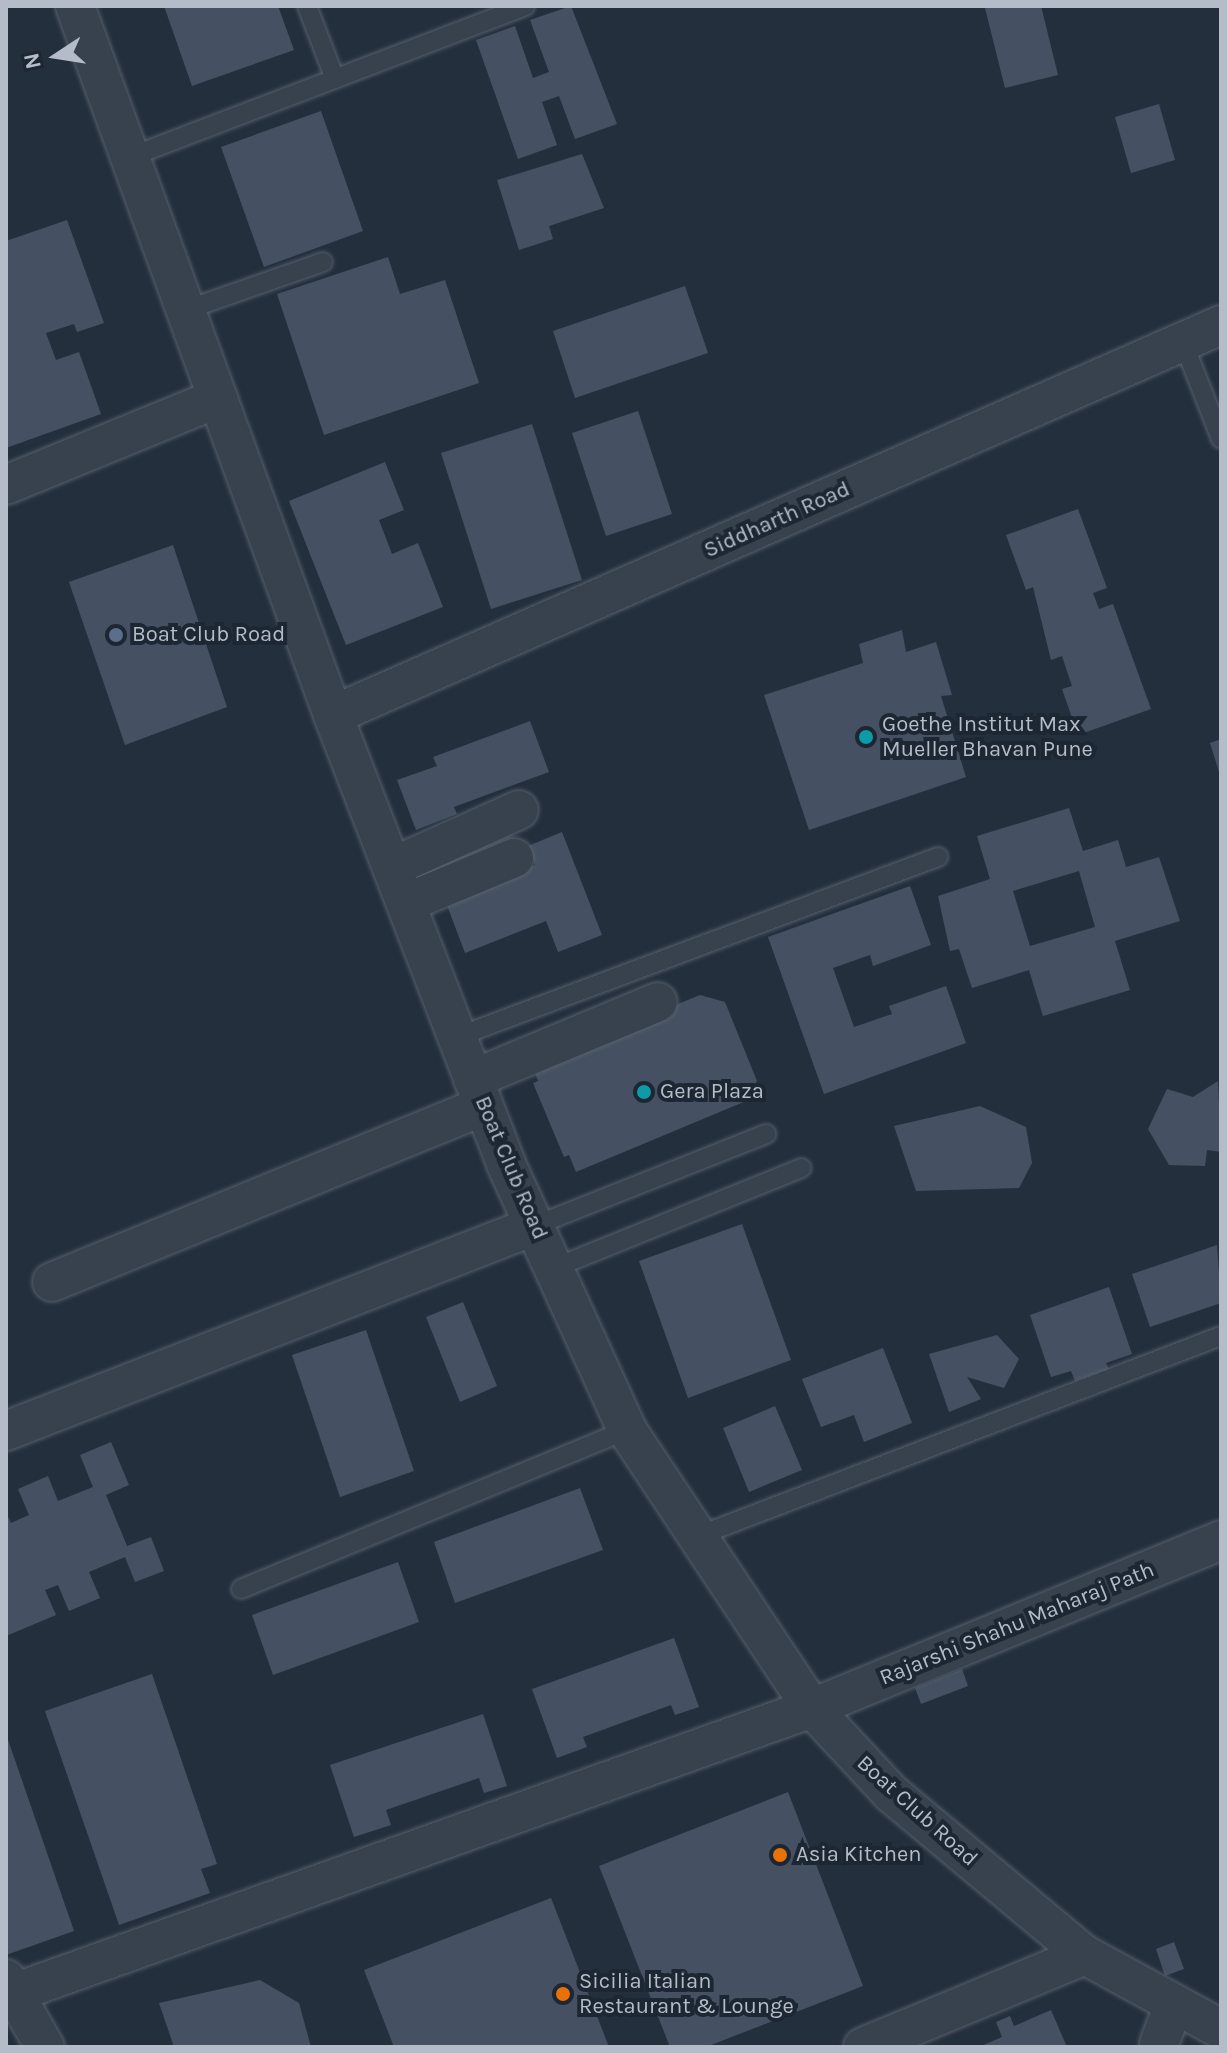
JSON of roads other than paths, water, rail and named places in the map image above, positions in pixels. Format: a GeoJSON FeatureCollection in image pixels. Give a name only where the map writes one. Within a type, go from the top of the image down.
{"type":"FeatureCollection","features":[{"type":"Feature","properties":{"kind":"street","name":"Boat Club Road"},"geometry":{"type":"LineString","coordinates":[[75,6],[333,715],[457,1037],[534,1226],[627,1430],[812,1708],[891,1793],[1085,1955],[1221,2029]]}},
{"type":"Feature","properties":{"kind":"street","name":"Siddharth Road"},"geometry":{"type":"LineString","coordinates":[[333,715],[1221,325]]}},
{"type":"Feature","properties":{"kind":"street"},"geometry":{"type":"LineString","coordinates":[[6,485],[218,398]]}},
{"type":"Feature","properties":{"kind":"street"},"geometry":{"type":"LineString","coordinates":[[392,867],[519,810]]}},
{"type":"Feature","properties":{"kind":"street"},"geometry":{"type":"LineString","coordinates":[[406,903],[514,858]]}},
{"type":"Feature","properties":{"kind":"street"},"geometry":{"type":"LineString","coordinates":[[52,1282],[479,1092],[658,1002]]}},
{"type":"Feature","properties":{"kind":"street"},"geometry":{"type":"LineString","coordinates":[[6,1431],[534,1226]]}},
{"type":"Feature","properties":{"kind":"street","name":"Rajarshi Shahu Maharaj Path"},"geometry":{"type":"LineString","coordinates":[[10,1986],[812,1708],[1221,1540]]}},
{"type":"Feature","properties":{"kind":"street"},"geometry":{"type":"LineString","coordinates":[[863,2047],[1085,1955]]}},
{"type":"Feature","properties":{"kind":"street"},"geometry":{"type":"LineString","coordinates":[[10,1986],[45,2047]]}},
{"type":"Feature","properties":{"kind":"street"},"geometry":{"type":"LineString","coordinates":[[1162,2046],[1174,2004]]}},
{"type":"Feature","properties":{"kind":"lane"},"geometry":{"type":"LineString","coordinates":[[307,6],[335,79]]}},
{"type":"Feature","properties":{"kind":"lane"},"geometry":{"type":"LineString","coordinates":[[130,157],[525,6]]}},
{"type":"Feature","properties":{"kind":"lane"},"geometry":{"type":"LineString","coordinates":[[186,310],[323,262]]}},
{"type":"Feature","properties":{"kind":"lane"},"geometry":{"type":"LineString","coordinates":[[1183,342],[1215,404],[1221,439]]}},
{"type":"Feature","properties":{"kind":"lane"},"geometry":{"type":"LineString","coordinates":[[457,1037],[938,857]]}},
{"type":"Feature","properties":{"kind":"lane"},"geometry":{"type":"LineString","coordinates":[[534,1226],[766,1134]]}},
{"type":"Feature","properties":{"kind":"lane"},"geometry":{"type":"LineString","coordinates":[[554,1268],[802,1168]]}},
{"type":"Feature","properties":{"kind":"lane"},"geometry":{"type":"LineString","coordinates":[[698,1536],[1221,1336]]}},
{"type":"Feature","properties":{"kind":"lane"},"geometry":{"type":"LineString","coordinates":[[241,1589],[627,1430]]}},
{"type":"Feature","properties":{"kind":"place","name":"Boat Club Road"},"geometry":{"type":"Point","coordinates":[116,635]}},
{"type":"Feature","properties":{"kind":"place","name":"Goethe Institut Max Mueller Bhavan Pune"},"geometry":{"type":"Point","coordinates":[866,737]}},
{"type":"Feature","properties":{"kind":"place","name":"Gera Plaza"},"geometry":{"type":"Point","coordinates":[644,1092]}},
{"type":"Feature","properties":{"kind":"place","name":"Asia Kitchen"},"geometry":{"type":"Point","coordinates":[780,1855]}},
{"type":"Feature","properties":{"kind":"place","name":"Sicilia Italian Restaurant & Lounge"},"geometry":{"type":"Point","coordinates":[563,1994]}}]}
